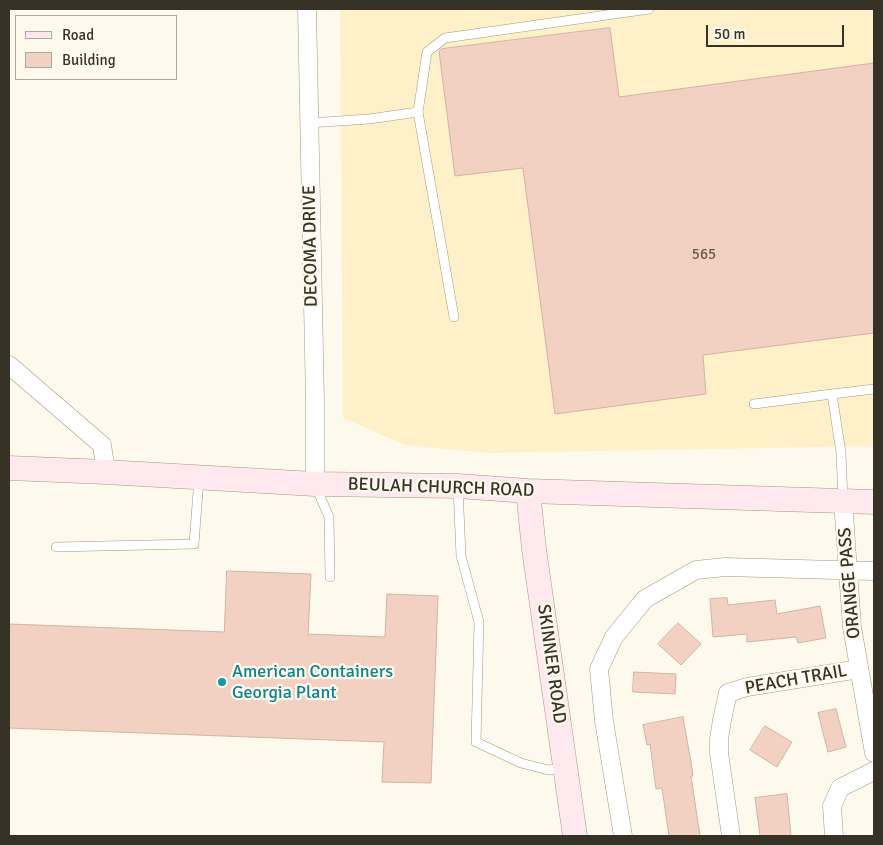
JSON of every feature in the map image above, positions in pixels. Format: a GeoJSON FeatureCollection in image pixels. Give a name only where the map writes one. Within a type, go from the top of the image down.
{"type":"FeatureCollection","features":[{"type":"Feature","properties":{"kind":"street","name":"DECOMA DRIVE"},"geometry":{"type":"LineString","coordinates":[[307,9],[315,484]]}},
{"type":"Feature","properties":{"kind":"street"},"geometry":{"type":"LineString","coordinates":[[9,366],[102,445],[106,472]]}},
{"type":"Feature","properties":{"kind":"street","name":"BEULAH CHURCH ROAD"},"geometry":{"type":"LineString","coordinates":[[9,468],[315,484],[458,486],[528,491],[874,502]]}},
{"type":"Feature","properties":{"kind":"street","name":"SKINNER ROAD"},"geometry":{"type":"LineString","coordinates":[[528,491],[575,836]]}},
{"type":"Feature","properties":{"kind":"street","name":"ORANGE PASS"},"geometry":{"type":"LineString","coordinates":[[843,501],[852,627],[874,754]]}},
{"type":"Feature","properties":{"kind":"street"},"geometry":{"type":"LineString","coordinates":[[623,836],[604,721],[599,669],[614,637],[645,599],[696,570],[725,567],[874,571]]}},
{"type":"Feature","properties":{"kind":"street","name":"PEACH TRAIL"},"geometry":{"type":"LineString","coordinates":[[731,836],[719,754],[719,739],[728,693],[747,687],[859,669]]}},
{"type":"Feature","properties":{"kind":"street"},"geometry":{"type":"LineString","coordinates":[[834,836],[832,806],[840,788],[874,770]]}},
{"type":"Feature","properties":{"kind":"lane"},"geometry":{"type":"LineString","coordinates":[[454,317],[418,112],[427,52],[444,38],[649,9]]}},
{"type":"Feature","properties":{"kind":"lane"},"geometry":{"type":"LineString","coordinates":[[309,123],[370,119],[418,112]]}},
{"type":"Feature","properties":{"kind":"lane"},"geometry":{"type":"LineString","coordinates":[[754,404],[874,389]]}},
{"type":"Feature","properties":{"kind":"lane"},"geometry":{"type":"LineString","coordinates":[[832,394],[841,453],[843,501]]}},
{"type":"Feature","properties":{"kind":"lane"},"geometry":{"type":"LineString","coordinates":[[56,547],[194,544],[199,477]]}},
{"type":"Feature","properties":{"kind":"lane"},"geometry":{"type":"LineString","coordinates":[[315,484],[329,516],[330,577]]}},
{"type":"Feature","properties":{"kind":"lane"},"geometry":{"type":"LineString","coordinates":[[458,486],[461,556],[479,622],[476,742],[521,763],[548,770],[566,768]]}},
{"type":"Feature","properties":{"kind":"shaded area"},"geometry":{"type":"Polygon","coordinates":[[[340,9],[874,9],[874,446],[489,453],[405,445],[343,418],[340,9]]]}},
{"type":"Feature","properties":{"kind":"building"},"geometry":{"type":"Polygon","coordinates":[[[610,28],[619,97],[874,63],[874,333],[703,355],[706,394],[555,414],[523,168],[455,176],[439,51],[441,49],[610,28]]]}},
{"type":"Feature","properties":{"kind":"building","name":"American Containers Georgia Plant"},"geometry":{"type":"Polygon","coordinates":[[[227,571],[311,574],[308,634],[385,637],[387,594],[438,596],[431,783],[382,782],[384,742],[9,728],[9,624],[224,632],[227,571]]]}},
{"type":"Feature","properties":{"kind":"building"},"geometry":{"type":"Polygon","coordinates":[[[727,598],[728,605],[775,600],[777,614],[820,606],[826,638],[798,643],[796,637],[747,642],[747,634],[713,637],[710,599],[727,598]]]}},
{"type":"Feature","properties":{"kind":"building"},"geometry":{"type":"Polygon","coordinates":[[[678,623],[701,644],[681,665],[658,644],[678,623]]]}},
{"type":"Feature","properties":{"kind":"building"},"geometry":{"type":"Polygon","coordinates":[[[634,672],[676,674],[675,694],[633,692],[634,672]]]}},
{"type":"Feature","properties":{"kind":"building"},"geometry":{"type":"Polygon","coordinates":[[[836,709],[846,747],[828,752],[818,713],[836,709]]]}},
{"type":"Feature","properties":{"kind":"building"},"geometry":{"type":"Polygon","coordinates":[[[683,717],[693,776],[691,776],[700,836],[669,836],[662,788],[656,789],[650,744],[647,745],[643,725],[683,717]]]}},
{"type":"Feature","properties":{"kind":"building"},"geometry":{"type":"Polygon","coordinates":[[[765,726],[792,742],[777,767],[750,750],[765,726]]]}},
{"type":"Feature","properties":{"kind":"building"},"geometry":{"type":"Polygon","coordinates":[[[787,794],[791,836],[760,836],[755,798],[787,794]]]}},
{"type":"Feature","properties":{"kind":"place","name":"American Containers Georgia Plant"},"geometry":{"type":"Point","coordinates":[222,682]}}]}
